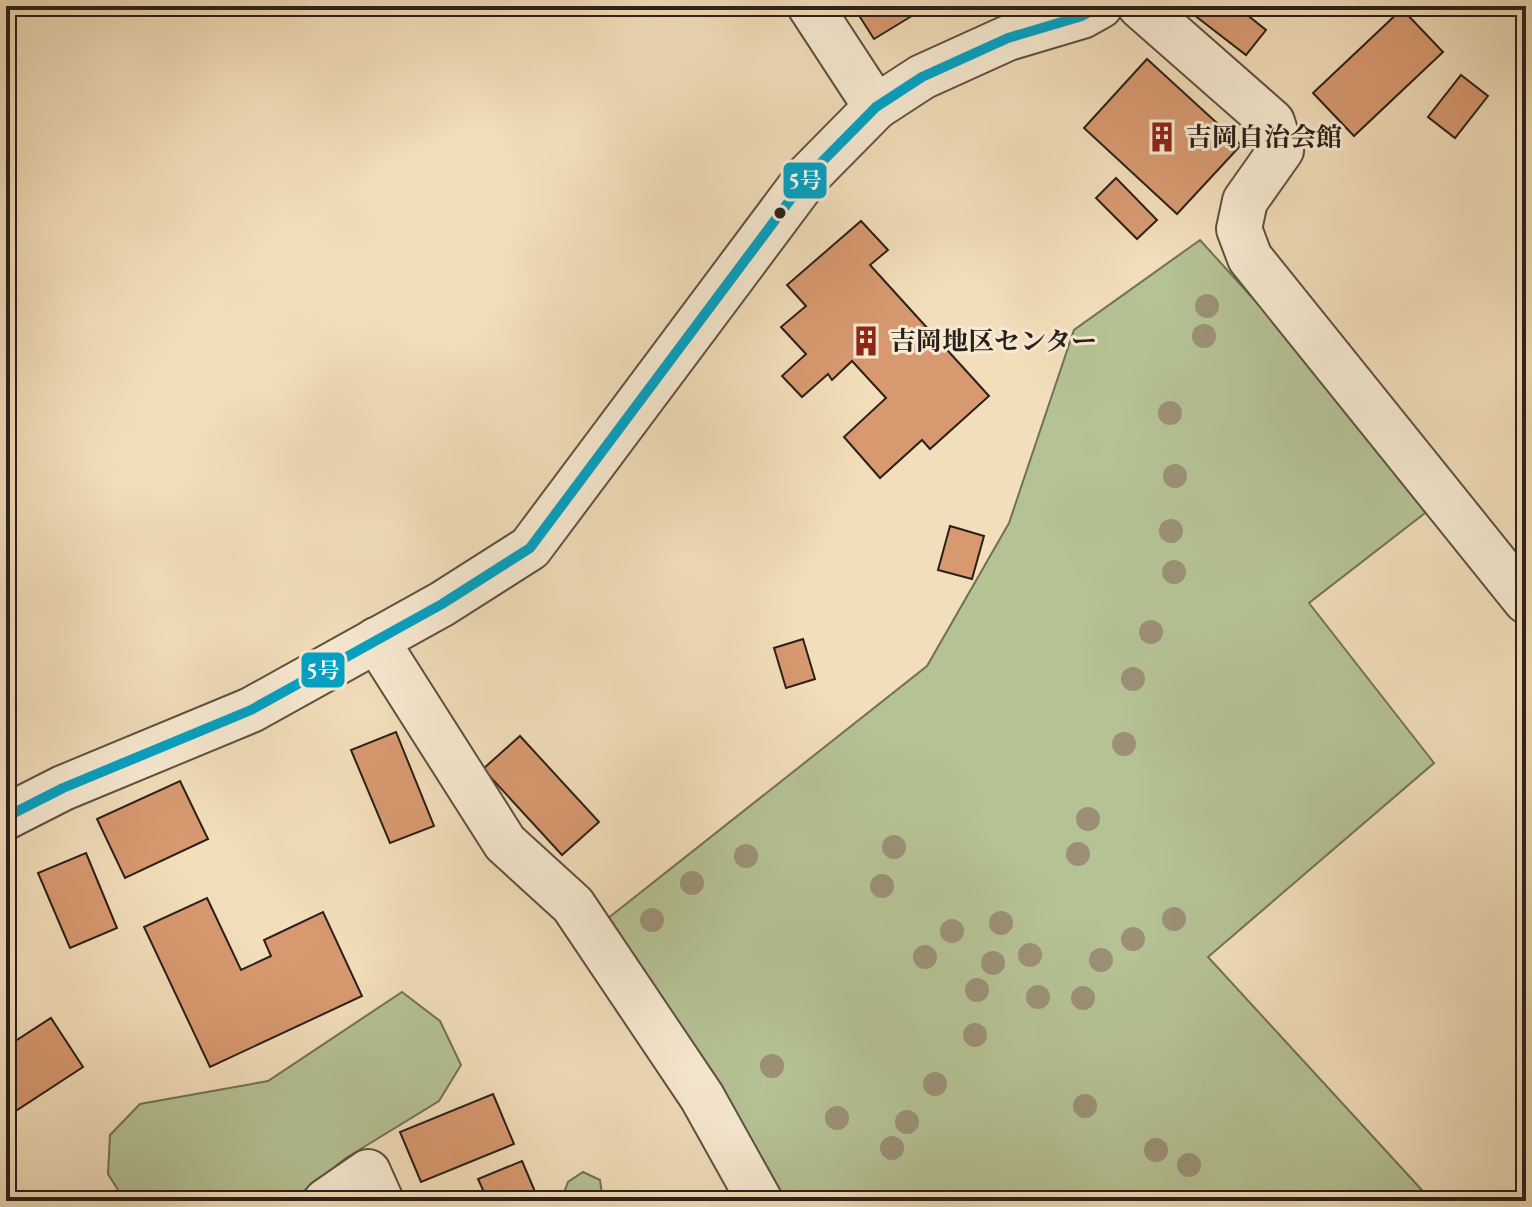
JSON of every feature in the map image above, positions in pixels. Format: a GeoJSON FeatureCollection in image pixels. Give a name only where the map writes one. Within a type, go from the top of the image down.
{"type":"FeatureCollection","features":[{"type":"Feature","properties":{"kind":"street"},"geometry":{"type":"LineString","coordinates":[[810,6],[876,107]]}},
{"type":"Feature","properties":{"kind":"street"},"geometry":{"type":"LineString","coordinates":[[6,817],[63,788],[251,710],[442,604],[530,548],[808,176],[876,107],[922,77],[1008,38],[1082,16],[1100,6]]}},
{"type":"Feature","properties":{"kind":"street"},"geometry":{"type":"LineString","coordinates":[[1140,6],[1272,122],[1281,150],[1245,201],[1239,229],[1250,258],[1526,601]]}},
{"type":"Feature","properties":{"kind":"street"},"geometry":{"type":"LineString","coordinates":[[376,640],[505,843],[573,905],[702,1097],[760,1201]]}},
{"type":"Feature","properties":{"kind":"street"},"geometry":{"type":"LineString","coordinates":[[326,1201],[368,1172],[381,1201]]}},
{"type":"Feature","properties":{"kind":"green space"},"geometry":{"type":"Polygon","coordinates":[[[1200,240],[1438,503],[1309,603],[1434,763],[1208,957],[1432,1201],[775,1201],[607,919],[927,666],[1009,523],[1074,330],[1200,240]]]}},
{"type":"Feature","properties":{"kind":"green space"},"geometry":{"type":"Polygon","coordinates":[[[402,992],[440,1021],[461,1065],[439,1101],[346,1158],[291,1201],[125,1201],[108,1174],[110,1135],[140,1104],[268,1081],[402,992]]]}},
{"type":"Feature","properties":{"kind":"green space"},"geometry":{"type":"Polygon","coordinates":[[[583,1172],[600,1180],[603,1201],[561,1201],[568,1182],[583,1172]]]}},
{"type":"Feature","properties":{"kind":"building"},"geometry":{"type":"Polygon","coordinates":[[[853,6],[917,6],[920,11],[874,39],[853,6]]]}},
{"type":"Feature","properties":{"kind":"building"},"geometry":{"type":"Polygon","coordinates":[[[1236,6],[1266,30],[1246,55],[1185,8],[1236,6]]]}},
{"type":"Feature","properties":{"kind":"building"},"geometry":{"type":"Polygon","coordinates":[[[1402,9],[1443,52],[1354,136],[1313,93],[1402,9]]]}},
{"type":"Feature","properties":{"kind":"building","name":"吉岡自治会館"},"geometry":{"type":"Polygon","coordinates":[[[1147,59],[1241,145],[1177,214],[1084,128],[1147,59]]]}},
{"type":"Feature","properties":{"kind":"building"},"geometry":{"type":"Polygon","coordinates":[[[1461,75],[1488,96],[1455,138],[1428,117],[1461,75]]]}},
{"type":"Feature","properties":{"kind":"building"},"geometry":{"type":"Polygon","coordinates":[[[1116,178],[1157,220],[1137,239],[1096,198],[1116,178]]]}},
{"type":"Feature","properties":{"kind":"building","name":"吉岡地区センター"},"geometry":{"type":"Polygon","coordinates":[[[861,221],[888,250],[870,265],[989,396],[930,449],[922,440],[880,478],[844,437],[886,398],[852,361],[832,380],[828,374],[802,397],[782,376],[806,354],[781,327],[806,306],[787,285],[861,221]]]}},
{"type":"Feature","properties":{"kind":"building"},"geometry":{"type":"Polygon","coordinates":[[[950,526],[984,536],[972,579],[938,570],[950,526]]]}},
{"type":"Feature","properties":{"kind":"building"},"geometry":{"type":"Polygon","coordinates":[[[803,639],[815,679],[786,688],[774,648],[803,639]]]}},
{"type":"Feature","properties":{"kind":"building"},"geometry":{"type":"Polygon","coordinates":[[[396,732],[434,826],[390,843],[351,750],[396,732]]]}},
{"type":"Feature","properties":{"kind":"building"},"geometry":{"type":"Polygon","coordinates":[[[520,736],[599,822],[562,855],[483,769],[520,736]]]}},
{"type":"Feature","properties":{"kind":"building"},"geometry":{"type":"Polygon","coordinates":[[[180,781],[208,839],[125,878],[97,819],[180,781]]]}},
{"type":"Feature","properties":{"kind":"building"},"geometry":{"type":"Polygon","coordinates":[[[86,853],[117,928],[70,948],[38,873],[86,853]]]}},
{"type":"Feature","properties":{"kind":"building"},"geometry":{"type":"Polygon","coordinates":[[[207,898],[241,970],[271,956],[264,940],[323,912],[362,996],[210,1067],[144,927],[207,898]]]}},
{"type":"Feature","properties":{"kind":"building"},"geometry":{"type":"Polygon","coordinates":[[[51,1018],[83,1067],[14,1112],[6,1100],[6,1047],[51,1018]]]}},
{"type":"Feature","properties":{"kind":"building"},"geometry":{"type":"Polygon","coordinates":[[[493,1094],[514,1144],[421,1182],[400,1132],[493,1094]]]}},
{"type":"Feature","properties":{"kind":"building"},"geometry":{"type":"Polygon","coordinates":[[[522,1161],[539,1201],[488,1201],[478,1179],[522,1161]]]}},
{"type":"Feature","properties":{"kind":"transit line","name":"5号"},"geometry":{"type":"LineString","coordinates":[[6,817],[63,788],[251,710],[442,604],[530,548],[808,176],[876,107],[922,77],[1008,38],[1082,16],[1100,6]]}},
{"type":"Feature","properties":{"kind":"place","name":"吉岡自治会館"},"geometry":{"type":"Point","coordinates":[1162,137]}},
{"type":"Feature","properties":{"kind":"place","name":"吉岡地区センター"},"geometry":{"type":"Point","coordinates":[866,341]}}]}
